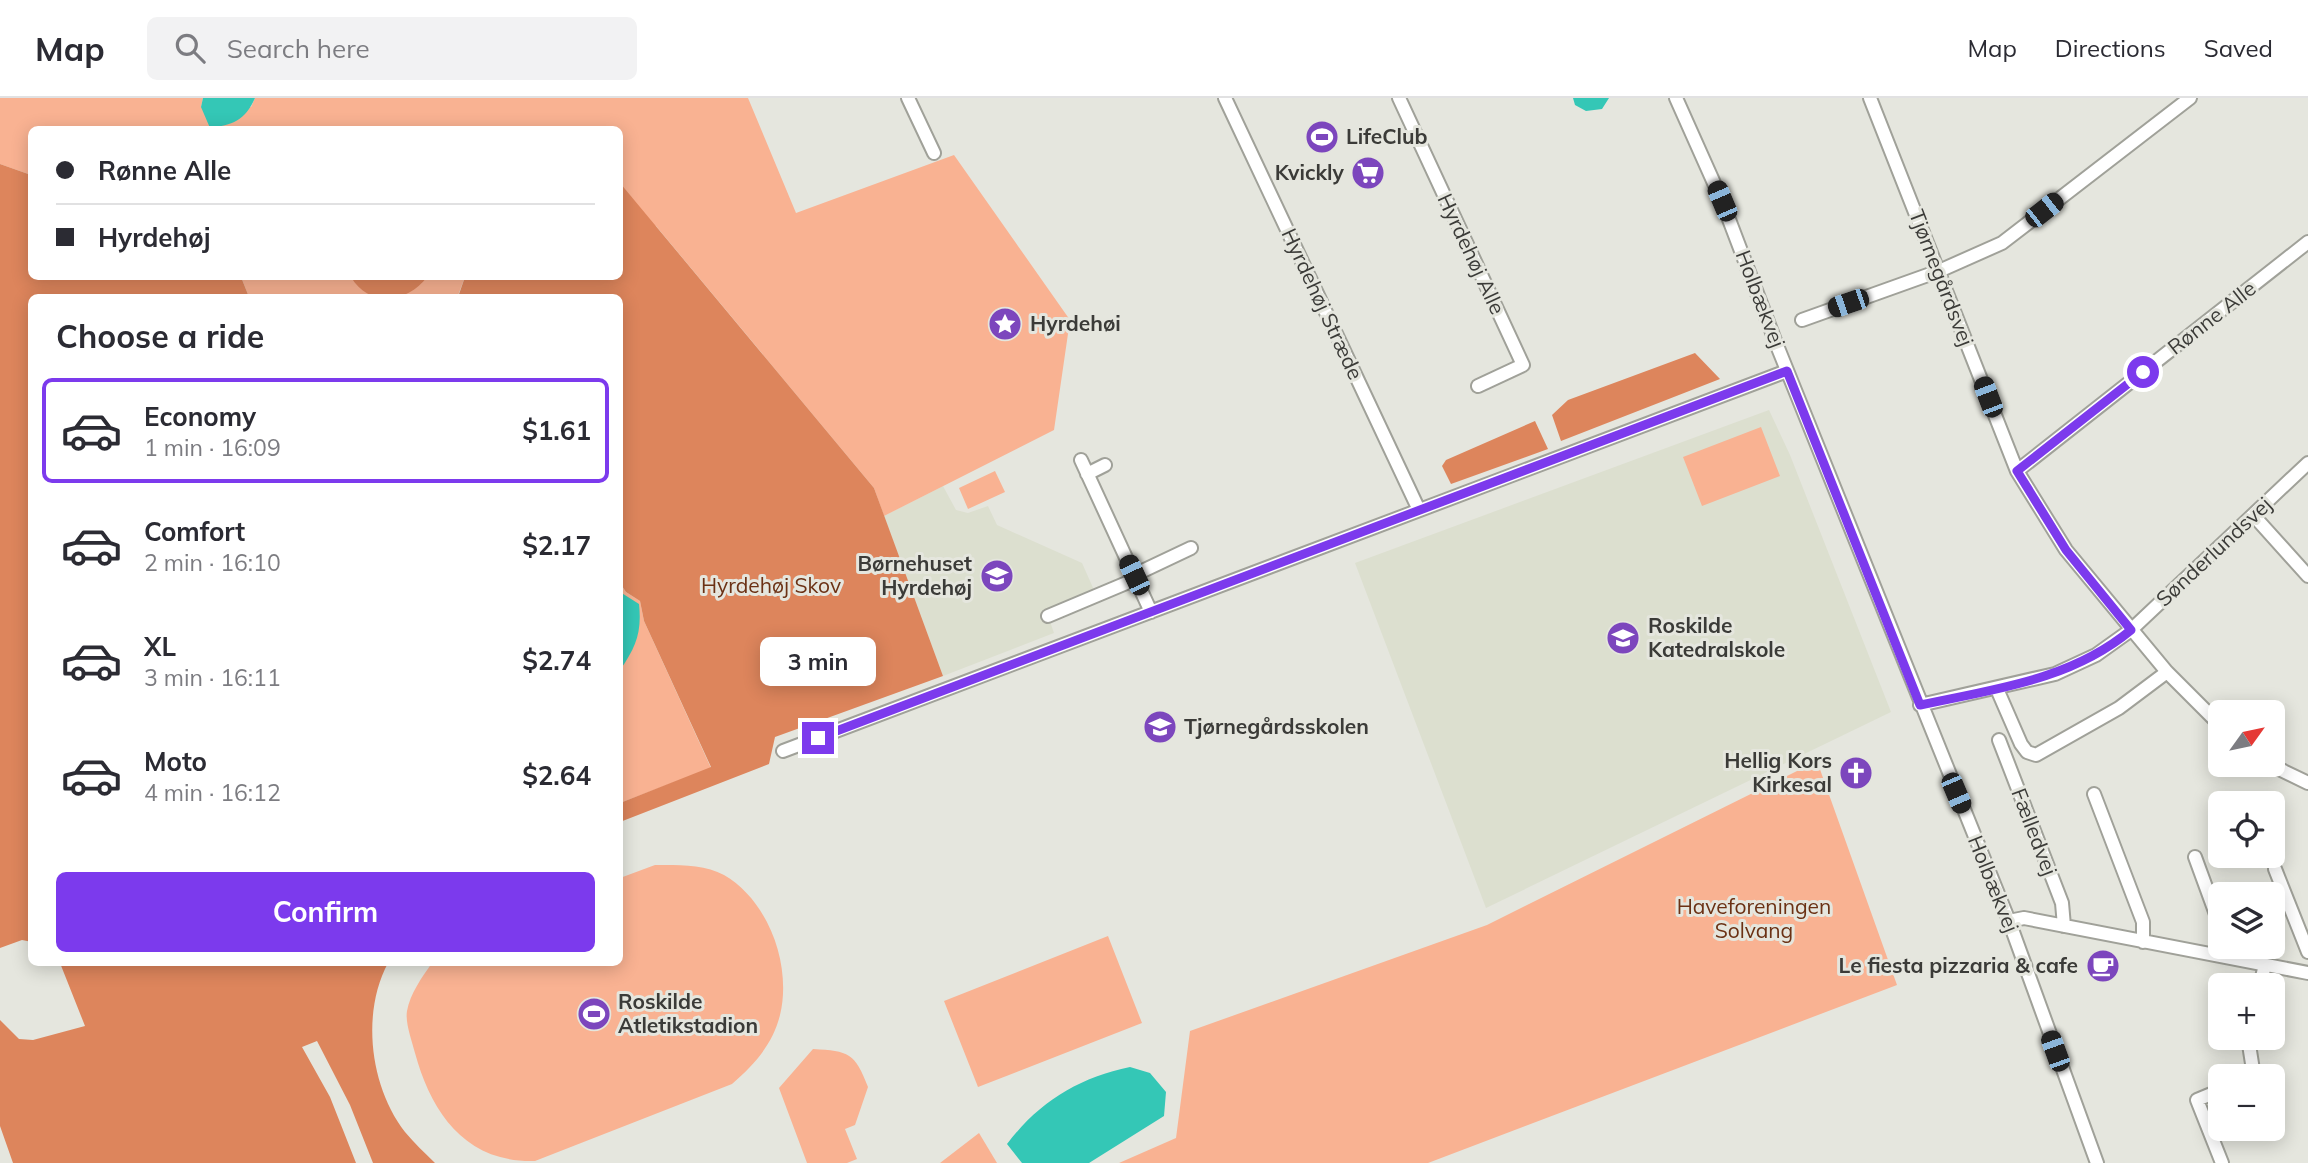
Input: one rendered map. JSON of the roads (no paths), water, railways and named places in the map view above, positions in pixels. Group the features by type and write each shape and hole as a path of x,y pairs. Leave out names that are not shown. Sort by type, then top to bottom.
{"street":[{"path":"908,98 934,153"},
{"name":"Hyrdehøj Stræde","path":"1225,98 1419,510"},
{"name":"Hyrdehøj Alle","path":"1399,98 1522,365 1478,386"},
{"name":"Tjørnegårdsvej","path":"1870,98 2017,471 2066,550 2167,672 2208,713"},
{"path":"1802,320 1939,271 2002,243 2190,98"},
{"name":"Holbækvej","path":"1676,99 1722,201 1920,705 2009,921 2097,1163"},
{"name":"Rønne Alle","path":"2017,471 2308,242"},
{"path":"783,751 1787,371"},
{"path":"1080,460 1151,612"},
{"name":"Sønderlundsvej","path":"1920,705 1997,689 2081,664 2131,630 2308,463"},
{"path":"1087,474 1105,465"},
{"path":"2254,516 2308,576"},
{"path":"1048,616 1135,577 1191,548"},
{"path":"1997,689 2021,744 2027,752 2036,755 2119,708 2167,672"},
{"name":"Fælledvej","path":"1999,740 2062,904 2064,926"},
{"path":"2286,772 2308,783"},
{"path":"2094,794 2143,922 2143,942"},
{"path":"2196,857 2208,891"},
{"path":"2275,869 2308,951"},
{"path":"2009,921 2024,918 2143,942 2208,950"},
{"path":"2247,959 2308,973"},
{"path":"2263,973 2265,965"},
{"path":"2208,1095 2197,1100 2208,1128"},
{"path":"2213,1141 2222,1163"}],"water":[{"path":"203,98 255,98 242,117 220,126 209,126 201,107"},
{"path":"1573,98 1609,98 1602,109 1586,111 1575,105"},
{"path":"623,594 639,604 640,623 630,654 623,665"},
{"path":"1130,1067 1150,1073 1166,1092 1164,1116 1089,1163 1022,1163 1007,1144 1032,1116 1061,1094 1093,1078"}],"place":[{"name":"LifeClub","path":"1322,137"},
{"name":"Kvickly","path":"1368,173"},
{"name":"Hyrdehøi","path":"1005,324"},
{"name":"Børnehuset Hyrdehøj","path":"997,576"},
{"name":"Roskilde Katedralskole","path":"1623,638"},
{"name":"Tjørnegårdsskolen","path":"1160,727"},
{"name":"Hellig Kors Kirkesal","path":"1856,773"},
{"name":"Le fiesta pizzaria & cafe","path":"2103,966"},
{"name":"Roskilde Atletikstadion","path":"594,1014"}],"park label":[{"name":"Hyrdehøj Skov","path":"771,586"},
{"name":"Haveforeningen Solvang","path":"1754,919"}]}
